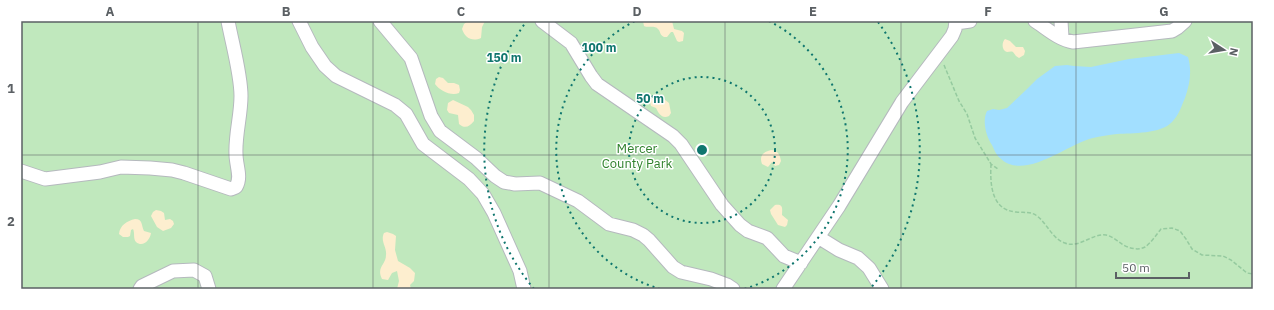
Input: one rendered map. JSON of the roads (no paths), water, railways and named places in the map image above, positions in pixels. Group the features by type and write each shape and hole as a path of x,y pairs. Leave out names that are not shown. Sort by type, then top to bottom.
{"lane":[{"path":"21,171 45,180 100,172 121,167 150,168 172,170 184,173 231,189 236,187 239,180 236,156 236,139 241,96 228,21"},
{"path":"299,21 312,47 325,66 336,76 395,105 406,114 422,144 469,179 483,194 494,213 520,270 524,289"},
{"path":"380,21 411,58 431,116 440,132 476,158 495,176 504,182 515,184 540,183 578,201 609,224 633,230 643,235 650,240 673,267 681,272 711,279 733,289"},
{"path":"542,21 571,43 597,84 673,136 681,144 722,206 740,225 767,238 784,256 800,263"},
{"path":"783,289 839,206 902,102 952,36 956,22 970,21"},
{"path":"1035,21 1062,38 1073,42 1172,31 1186,21"},
{"path":"1060,21 1062,38"},
{"path":"818,237 839,250 858,258 869,268 882,289"},
{"path":"140,289 142,286 174,271 194,270 205,276 209,289"}],"water":[{"path":"1179,53 1188,57 1190,78 1180,111 1167,126 1154,131 1117,134 1093,138 1046,159 1033,164 1021,166 1010,164 996,154 985,128 987,111 1007,108 1037,79 1055,66 1067,65 1091,67 1129,59"}],"park label":[{"name":"Mercer County Park","path":"637,156"}]}
